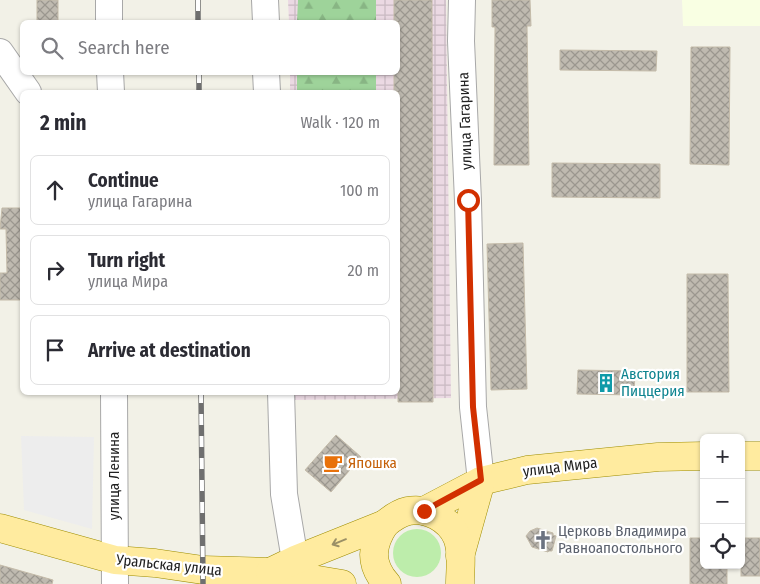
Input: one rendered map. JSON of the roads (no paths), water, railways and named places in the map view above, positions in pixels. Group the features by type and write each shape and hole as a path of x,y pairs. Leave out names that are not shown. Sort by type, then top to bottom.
{"main road":[{"name":"улица Мира","path":"424,511 481,480 527,470 658,457 700,456"},
{"path":"745,456 760,456"},
{"path":"446,584 452,578 458,565 460,551 481,480"},
{"path":"270,572 384,524 396,516 409,511 424,511 437,515 449,524 457,537 460,551 460,584"},
{"path":"384,524 377,536 374,564 380,577 387,584"},
{"name":"Уральская улица","path":"0,528 115,572 154,563 203,570 270,572 342,584"}],"street":[{"path":"109,0 109,20"},
{"path":"265,0 266,20"},
{"name":"улица Гагарина","path":"462,0 461,41 468,200 473,407 481,480"},
{"path":"0,52 27,90"},
{"path":"110,75 111,90"},
{"path":"266,75 267,90"},
{"name":"улица Ленина","path":"114,395 115,572"},
{"path":"281,395 284,494 295,560"}],"railway":[{"path":"198,0 198,20"},
{"path":"199,75 199,90"},
{"path":"201,395 203,584"}],"place":[{"name":"Австория Пиццерия","path":"606,383"},
{"name":"Япошка","path":"333,463"},
{"name":"Церковь Владимира Равноапостольного","path":"543,540"}]}
